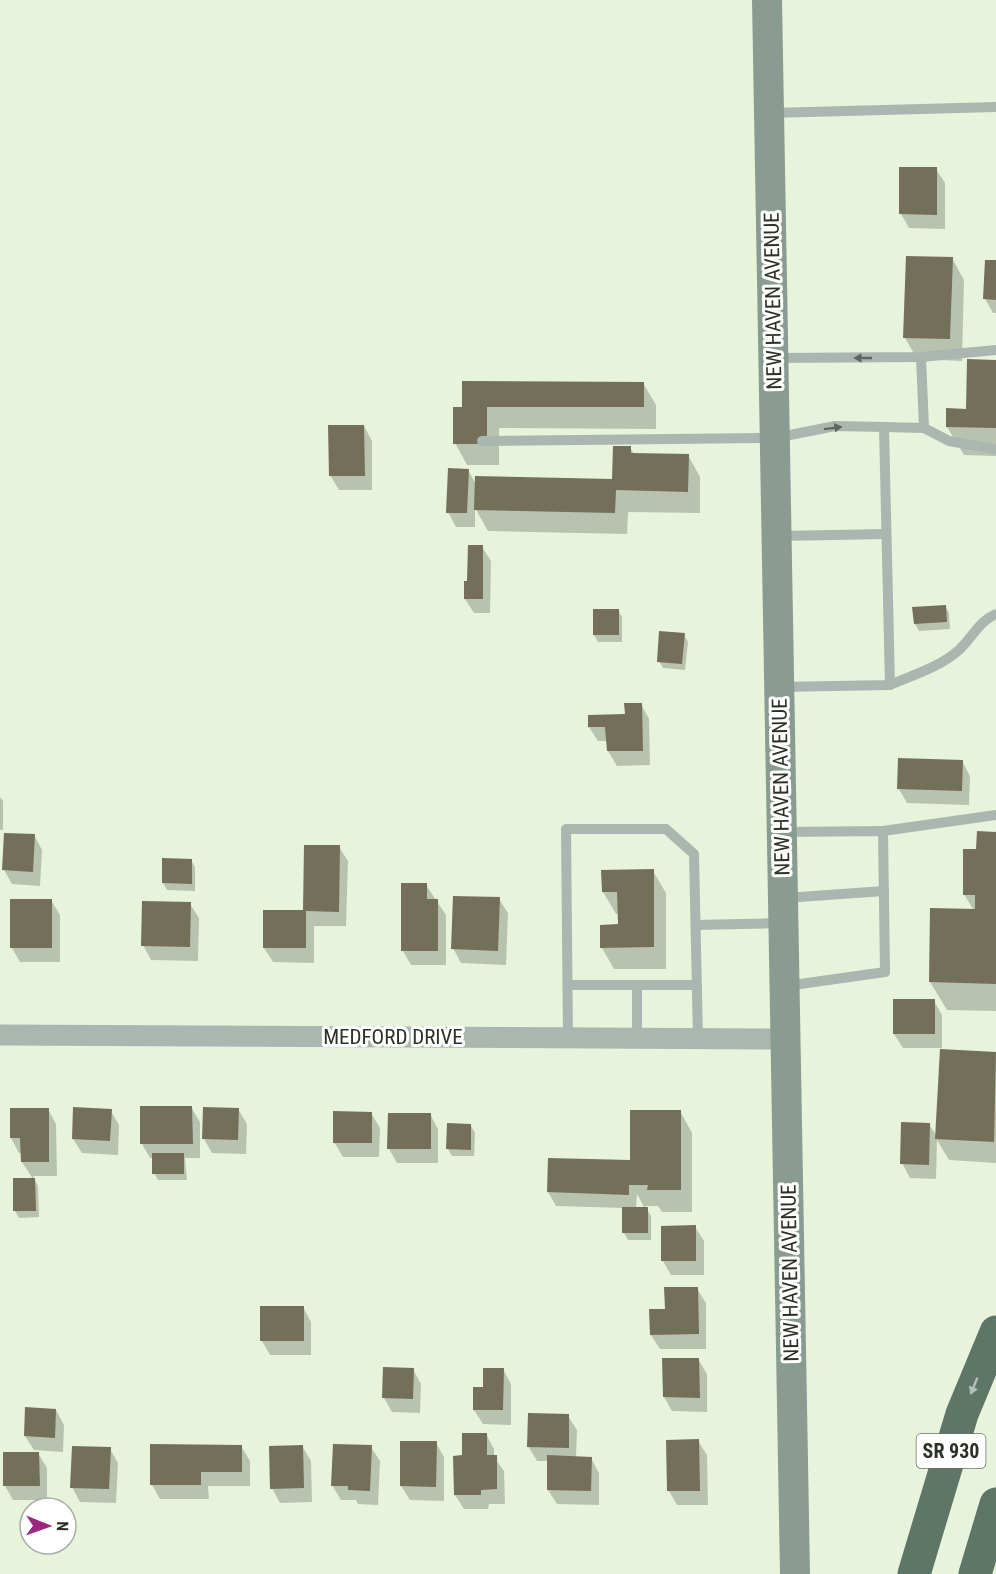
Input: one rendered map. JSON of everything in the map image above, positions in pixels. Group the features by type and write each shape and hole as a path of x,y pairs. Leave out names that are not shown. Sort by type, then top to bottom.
{"highway":[{"name":"SR 930","path":"914,1574 962,1414 996,1332"},
{"path":"975,1574 996,1504"}],"street":[{"name":"NEW HAVEN AVENUE","path":"767,0 795,1574"},
{"name":"MEDFORD DRIVE","path":"0,1035 786,1039"}],"lane":[{"path":"770,113 996,107"},
{"path":"774,358 921,357 996,350"},
{"path":"921,357 924,428"},
{"path":"482,441 775,438 835,426 924,428 949,441 996,449"},
{"path":"884,427 890,684"},
{"path":"777,536 886,534"},
{"path":"780,687 890,684 935,666 951,656 986,618 996,614"},
{"path":"782,832 883,831 996,816"},
{"path":"568,1038 566,829 666,829 694,854 698,1038"},
{"path":"785,986 885,972 883,831"},
{"path":"696,925 884,891"},
{"path":"568,985 697,985"},
{"path":"637,985 637,1038"}],"building":[{"path":"899,167 937,167 937,215 899,214"},
{"path":"906,256 953,257 950,339 903,338"},
{"path":"985,260 996,260 996,300 983,299"},
{"path":"967,359 996,360 996,428 946,427 946,408 966,409"},
{"path":"462,381 644,382 644,407 487,407 487,444 453,444 453,407 462,407"},
{"path":"328,425 364,425 365,476 329,476"},
{"path":"613,446 631,446 631,453 689,454 688,492 616,490 615,513 474,510 475,476 612,479"},
{"path":"448,468 469,469 467,513 446,513"},
{"path":"468,545 483,545 483,599 464,599"},
{"path":"946,605 947,622 914,624 912,607"},
{"path":"593,609 619,609 619,635 593,635"},
{"path":"659,631 685,633 682,664 657,662"},
{"path":"624,703 642,703 643,751 607,751 605,727 588,727 588,715 625,714"},
{"path":"898,758 963,760 962,791 897,789"},
{"path":"977,831 996,832 996,984 929,982 930,908 975,909 975,895 963,895 963,849 976,849"},
{"path":"4,833 35,834 33,872 2,870"},
{"path":"304,845 340,845 339,912 306,911 306,948 263,948 263,910 303,910"},
{"path":"162,858 192,859 192,884 162,883"},
{"path":"654,869 654,947 600,948 600,925 618,924 617,892 602,892 601,870"},
{"path":"401,883 427,883 427,899 438,899 438,951 401,951"},
{"path":"453,896 500,897 498,951 451,949"},
{"path":"10,899 52,899 52,948 10,948"},
{"path":"142,901 191,902 190,947 141,946"},
{"path":"893,999 935,999 935,1034 893,1034"},
{"path":"940,1049 996,1052 994,1142 935,1139"},
{"path":"140,1106 192,1106 193,1144 140,1144"},
{"path":"73,1107 112,1109 110,1141 72,1139"},
{"path":"203,1107 239,1108 238,1140 202,1139"},
{"path":"10,1108 49,1108 49,1162 21,1162 20,1138 10,1138"},
{"path":"630,1110 681,1110 681,1190 647,1190 648,1185 629,1185 629,1195 547,1192 548,1158 630,1160"},
{"path":"333,1111 372,1112 372,1143 333,1143"},
{"path":"388,1113 431,1113 431,1149 387,1149"},
{"path":"901,1122 930,1123 929,1165 900,1164"},
{"path":"447,1123 471,1124 471,1150 446,1149"},
{"path":"152,1153 184,1153 184,1174 152,1174"},
{"path":"13,1178 35,1178 36,1211 13,1211"},
{"path":"622,1207 648,1207 648,1233 622,1233"},
{"path":"696,1225 696,1261 661,1261 661,1226"},
{"path":"664,1287 698,1287 699,1334 650,1335 649,1309 665,1309"},
{"path":"260,1306 304,1306 304,1341 260,1341"},
{"path":"662,1358 699,1358 700,1398 663,1397"},
{"path":"383,1367 414,1368 413,1399 382,1398"},
{"path":"483,1368 504,1368 503,1410 473,1410 473,1387 483,1387"},
{"path":"25,1407 56,1409 55,1438 24,1436"},
{"path":"528,1413 569,1414 569,1448 527,1447"},
{"path":"462,1433 487,1433 487,1455 497,1455 497,1489 481,1490 481,1495 454,1495 453,1456 462,1455"},
{"path":"699,1439 700,1491 667,1491 666,1440"},
{"path":"400,1441 437,1441 436,1487 400,1486"},
{"path":"150,1444 242,1445 242,1472 201,1472 201,1485 150,1485"},
{"path":"333,1444 372,1445 370,1491 348,1490 348,1486 331,1486"},
{"path":"303,1445 304,1488 270,1489 269,1446"},
{"path":"72,1446 111,1447 109,1489 70,1488"},
{"path":"3,1452 39,1452 40,1486 3,1486"},
{"path":"547,1455 592,1457 591,1491 547,1490"}]}
